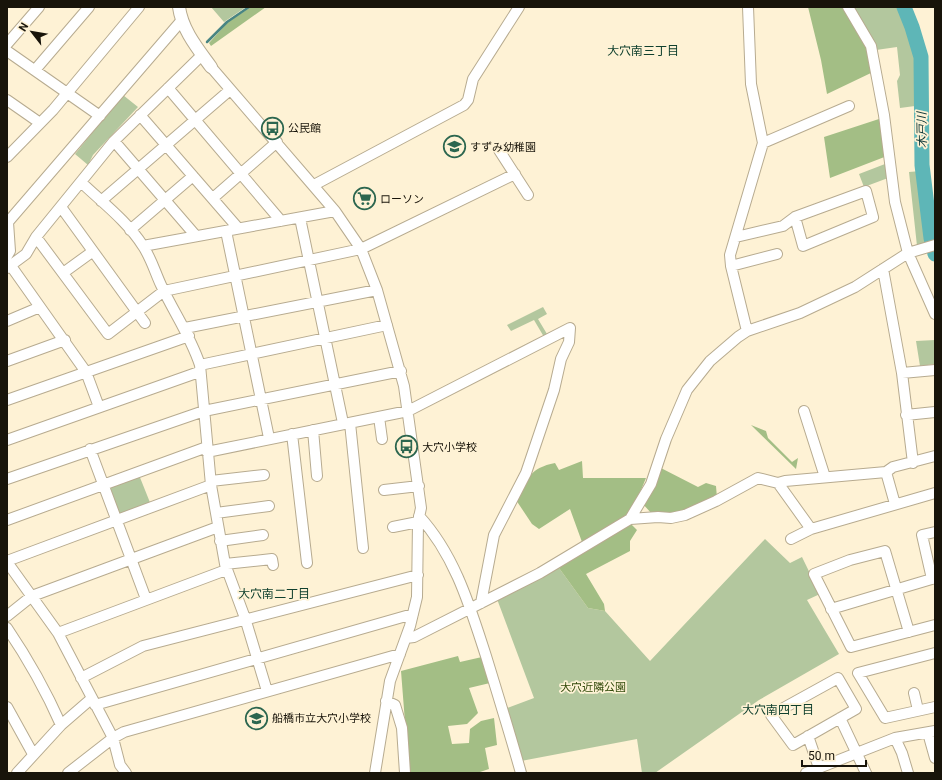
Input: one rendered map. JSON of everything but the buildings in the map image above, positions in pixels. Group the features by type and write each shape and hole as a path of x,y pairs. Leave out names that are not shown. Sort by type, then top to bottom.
{"street":[{"path":"7,44 39,7"},
{"path":"35,70 90,7"},
{"path":"7,157 53,110 140,7"},
{"path":"179,7 182,20 189,35 211,67 314,185 335,211 361,249 377,290 400,371 408,411 421,508 419,519 417,597 406,638 390,681 375,773"},
{"path":"314,185 464,104 468,100 474,80 519,7"},
{"path":"747,331 731,266 730,256 763,143 751,84 748,7"},
{"path":"848,7 871,46 884,115 895,202 908,253 935,314"},
{"path":"7,256 10,251 7,222 182,20"},
{"path":"7,51 100,116"},
{"path":"99,407 86,372 65,340 9,267 26,254 36,237 82,183 114,141 202,55"},
{"path":"168,88 281,221"},
{"path":"101,201 230,90"},
{"path":"7,100 40,123"},
{"path":"763,143 849,106"},
{"path":"140,115 238,228"},
{"path":"114,141 196,236"},
{"path":"213,198 277,142"},
{"path":"499,150 528,194"},
{"path":"36,237 108,334 164,291 361,249 515,174"},
{"path":"130,230 193,176"},
{"path":"82,183 130,230 143,246 164,291 187,332 200,368 211,483 225,567 245,618 267,691"},
{"path":"736,237 783,226 795,217 866,191 873,217 803,246 795,217"},
{"path":"61,207 92,252 145,323"},
{"path":"143,246 335,211"},
{"path":"300,218 335,385 346,423 363,548"},
{"path":"226,231 234,276 244,316 269,438"},
{"path":"630,520 651,484 666,439 687,390 697,375 720,350 747,331 800,313 855,287 908,253 932,246"},
{"path":"63,273 92,252"},
{"path":"731,266 777,254"},
{"path":"883,269 902,374 913,463"},
{"path":"7,400 86,372 187,332 244,316 377,290"},
{"path":"7,321 40,307"},
{"path":"7,440 99,407 200,368 251,354 387,325"},
{"path":"7,520 103,484 207,449 408,411 570,328 569,342 561,359 554,390 531,460 521,484 494,535 481,603"},
{"path":"7,360 65,340"},
{"path":"902,374 935,370"},
{"path":"7,479 204,410 400,371"},
{"path":"804,411 825,477"},
{"path":"906,415 935,412"},
{"path":"379,417 382,439"},
{"path":"313,430 317,476"},
{"path":"292,434 307,563"},
{"path":"90,449 146,599"},
{"path":"406,638 414,637 540,573 630,520 670,518 686,515 716,501 758,478 778,483 825,477 886,472 893,467 935,456"},
{"path":"886,472 895,504"},
{"path":"126,773 120,765 113,738 58,633 7,562 211,483 264,475"},
{"path":"778,483 811,529"},
{"path":"384,490 419,486"},
{"path":"790,539 811,529 935,493"},
{"path":"216,513 268,506"},
{"path":"393,527 419,519"},
{"path":"419,519 430,528 457,574 471,609 506,717 520,773"},
{"path":"7,616 32,596 218,527"},
{"path":"831,609 933,579 922,536 935,532"},
{"path":"220,541 263,535"},
{"path":"909,632 885,551 850,560 814,574 851,647 909,632 935,625"},
{"path":"58,633 225,567 272,559 273,566"},
{"path":"81,678 143,646 245,618 418,575"},
{"path":"17,773 32,754 60,726 93,702 413,614"},
{"path":"7,628 25,654 47,693 60,726"},
{"path":"935,653 858,673 885,718 935,707"},
{"path":"68,773 113,738 142,726 400,654"},
{"path":"838,678 856,709 808,736 793,745 771,715 838,678"},
{"path":"914,693 918,710"},
{"path":"386,701 395,705 402,728 405,773"},
{"path":"7,707 32,754"},
{"path":"840,718 866,773"},
{"path":"806,773 895,738 931,732 935,758"},
{"path":"808,736 819,768"},
{"path":"895,738 902,753 908,773"}],"green space":[{"path":"211,7 246,7 224,22"},
{"path":"251,7 266,7 211,46 209,43 228,22"},
{"path":"808,7 845,7 866,46 873,72 827,94 821,60"},
{"path":"851,7 899,7 916,59 915,106 900,108 897,81 900,75 897,47 876,50"},
{"path":"123,95 138,107 93,155 88,165 75,154"},
{"path":"882,118 887,156 830,178 824,137"},
{"path":"885,164 888,178 864,187 859,174"},
{"path":"921,171 928,242 917,246 909,172"},
{"path":"543,307 547,314 538,319 547,334 544,337 534,320 511,331 507,325"},
{"path":"935,340 935,364 920,366 916,341"},
{"path":"751,425 766,431 768,438 792,462 798,458 796,469"},
{"path":"582,461 583,478 646,478 632,512 582,542 570,509 539,529 532,524 516,500 527,480 540,468 555,463 559,470"},
{"path":"657,466 698,487 706,483 716,486 717,498 685,513 652,514 642,503"},
{"path":"139,475 151,505 120,516 109,486"},
{"path":"628,521 637,530 630,541 630,551 586,574 604,604 605,611 588,608 559,568"},
{"name":"大穴近隣公園","path":"765,539 790,563 802,557 820,594 807,600 839,654 759,700 655,773 642,773 637,739 521,761 507,708 534,698 497,599 559,568 588,608 605,611 650,661"},
{"path":"458,656 460,662 482,657 490,683 469,688 478,713 467,724 448,726 452,744 469,743 470,729 481,721 494,718 497,745 485,748 489,769 477,773 409,773 401,671"}],"waterway":[{"path":"207,42 227,22 249,7"},
{"name":"木戸川","path":"904,7 921,57 922,165 931,238 935,254"}],"place":[{"name":"公民館","path":"272,128"},
{"name":"すずみ幼稚園","path":"454,147"},
{"name":"ローソン","path":"365,199"},
{"name":"大穴小学校","path":"406,447"},
{"name":"船橋市立大穴小学校","path":"257,718"}],"district":[{"name":"大穴南三丁目","path":"643,51"},
{"name":"大穴南二丁目","path":"274,594"},
{"name":"大穴南四丁目","path":"778,710"}]}
